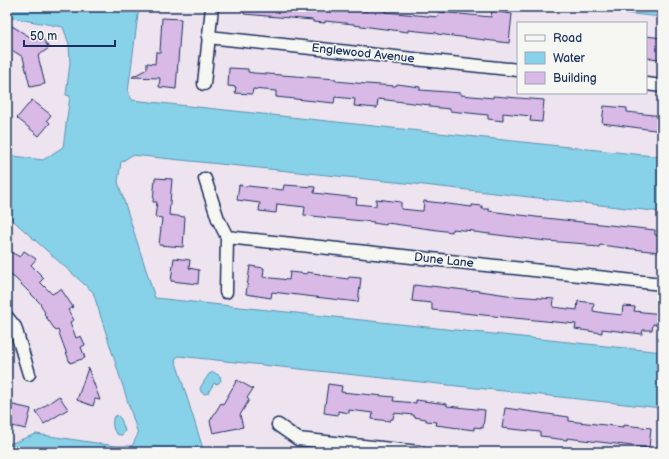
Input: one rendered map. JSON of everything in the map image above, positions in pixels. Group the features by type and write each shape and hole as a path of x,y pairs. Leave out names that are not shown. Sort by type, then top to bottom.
{"street":[{"path":"204,84 212,7"},
{"name":"Englewood Avenue","path":"208,37 517,70"},
{"path":"647,84 662,86"},
{"path":"205,179 218,219 227,237 226,292"},
{"name":"Dune Lane","path":"227,237 662,284"},
{"path":"7,317 15,327 29,374"},
{"path":"278,425 298,439 418,452"}],"water":[{"path":"7,7 139,7 128,92 132,100 662,157 662,212 415,184 132,155 121,162 118,182 155,298 662,352 662,408 179,356 175,359 204,452 7,452 7,445 36,434 116,446 132,446 138,434 93,292 7,215 7,155 43,160 63,147 70,96 66,95 70,63 69,44 63,27 7,17"},
{"path":"564,7 662,7 662,17"},
{"path":"213,372 220,376 221,380 219,383 214,383 208,393 205,394 201,392 200,388 209,374"},
{"path":"117,415 121,419 125,431 122,435 117,434 113,427 113,418"}],"building":[{"path":"244,7 345,7 345,9 367,11 367,7 385,7 385,12 438,17 439,12 491,17 492,11 512,14 509,43 437,33 408,30 408,32 354,24 325,21 325,23 313,22 313,20 244,14"},
{"path":"162,18 181,19 176,89 159,87 160,78 132,77 147,69 147,63 155,64 156,52 160,52"},
{"path":"12,26 35,40 41,36 49,48 38,56 45,84 30,87 23,57 7,47 7,35"},
{"path":"647,36 662,38 662,59 647,58"},
{"path":"229,68 248,69 248,72 254,73 336,79 336,81 366,84 396,86 397,84 420,87 420,90 461,93 461,95 544,100 542,122 530,121 531,116 503,113 503,121 488,119 488,115 450,111 450,109 430,107 430,105 378,99 377,108 354,106 355,99 335,97 334,103 276,97 276,91 253,89 252,94 235,93 236,87 228,86"},
{"path":"32,100 51,115 47,120 50,123 39,136 17,118"},
{"path":"604,106 627,108 627,112 662,116 662,131 602,123"},
{"path":"155,178 172,179 169,215 185,217 183,247 159,245 162,218 155,217 157,202 153,202"},
{"path":"239,185 283,190 284,185 315,187 314,193 357,198 356,204 376,206 376,199 401,202 401,209 423,211 424,201 472,207 472,205 482,206 482,209 489,209 489,211 655,230 655,235 660,236 658,252 600,245 599,247 587,246 587,244 546,241 474,231 452,229 452,232 387,223 386,225 373,223 374,222 304,215 305,207 277,204 276,213 259,211 260,203 237,200"},
{"path":"7,250 20,257 24,251 36,259 31,265 44,278 40,282 52,294 61,289 73,307 68,310 74,320 70,322 76,338 81,336 85,345 81,347 85,358 70,363 58,330 56,331 44,314 45,313 40,303 15,278 7,273"},
{"path":"174,258 190,260 189,268 199,270 198,284 171,281"},
{"path":"250,266 264,268 263,277 289,280 290,272 307,274 307,272 348,279 349,277 361,278 358,302 272,292 271,298 246,294"},
{"path":"414,285 554,299 553,307 577,310 578,301 594,303 593,311 622,315 623,306 635,307 634,311 662,314 662,325 653,324 652,330 643,330 642,334 602,329 602,333 575,329 576,324 432,310 432,303 412,301"},
{"path":"88,368 100,400 95,399 93,406 77,400"},
{"path":"237,380 253,389 247,398 249,400 240,415 243,427 213,433 210,421 221,403 223,404"},
{"path":"328,384 342,386 341,392 394,397 393,401 416,403 416,400 447,404 447,406 485,410 483,428 474,427 474,430 436,425 437,422 426,421 426,419 414,417 414,415 394,413 393,419 390,421 372,419 373,413 349,410 349,413 338,411 338,415 324,413"},
{"path":"59,396 68,409 44,424 36,412"},
{"path":"9,404 31,409 26,429 7,425"},
{"path":"505,408 569,417 569,421 623,427 623,425 651,428 649,448 567,438 567,440 550,438 540,436 540,432 502,428"}]}
